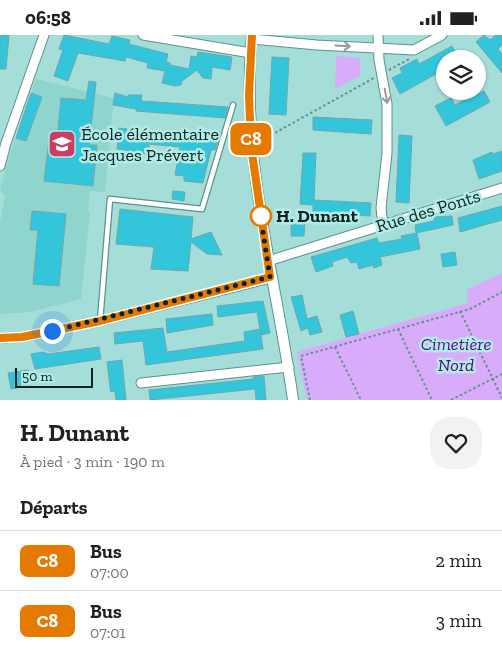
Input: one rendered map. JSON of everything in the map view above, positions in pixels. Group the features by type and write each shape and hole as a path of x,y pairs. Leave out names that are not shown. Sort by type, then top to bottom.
{"street":[{"path":"0,166 44,35"},
{"path":"143,35 251,53"},
{"path":"378,35 378,48 387,104 388,128 382,208 383,225"},
{"path":"293,400 289,367 270,277 251,146 249,95 252,37 307,44 414,50 442,35"},
{"name":"Rue des Ponts","path":"268,261 502,188"},
{"path":"0,338 22,337 100,321 270,277"},
{"path":"141,383 289,367"}],"lane":[{"path":"100,321 110,199 202,209 233,105"}],"path":[{"path":"251,146 414,57"},
{"path":"310,400 301,356 460,311 502,292"},
{"path":"460,311 502,398"},
{"path":"398,329 432,400"},
{"path":"335,347 361,400"},
{"path":"451,400 502,374"}],"shaded area":[{"path":"36,79 114,98 105,192 90,191 88,211 90,212 81,299 31,312 0,314 0,222 5,196 0,190 11,151"}],"green space":[{"path":"336,56 360,58 360,76 335,89"},
{"name":"Cimetière Nord","path":"502,273 502,400 307,400 297,352 468,303 466,290"}],"building":[{"path":"0,35 9,35 6,69 0,69"},
{"path":"64,35 109,44 112,36 130,40 129,44 168,54 166,62 170,63 170,65 189,69 191,56 197,57 198,52 232,57 230,70 212,67 211,79 203,78 197,70 182,81 181,85 175,86 162,83 165,71 147,68 148,63 126,57 125,61 78,53 68,81 54,76 63,50 59,49"},
{"path":"484,35 490,40 496,35 502,35 502,45 498,49 502,54 502,73 486,54 486,50 483,50 476,42"},
{"path":"452,46 454,50 445,50"},
{"path":"436,55 436,74 400,94 392,78 402,73 400,68 417,59 419,64"},
{"path":"272,57 289,58 286,115 269,114"},
{"path":"89,81 96,82 89,145 97,145 93,186 44,181 49,140 57,141 61,98 86,100"},
{"path":"31,93 42,97 26,141 16,138"},
{"path":"115,93 128,97 128,95 142,95 141,101 228,107 225,118 136,111 136,109 113,105"},
{"path":"486,95 490,102 446,126 435,106 447,100 452,100 455,105 465,100 486,100"},
{"path":"313,117 372,120 371,134 313,130"},
{"path":"119,128 127,129 126,134 141,137 201,139 202,132 212,132 212,140 218,140 215,150 211,150 203,183 184,181 184,176 175,175 180,147 149,144 149,154 117,149"},
{"path":"399,135 412,136 409,203 396,202"},
{"path":"502,151 502,171 479,179 473,160 492,152 493,154"},
{"path":"303,153 316,153 314,200 371,203 370,216 313,213 313,205 300,204"},
{"path":"173,191 185,192 184,201 172,199"},
{"path":"502,206 502,220 460,232 458,218"},
{"path":"120,209 193,217 191,239 211,232 222,255 207,254 191,242 188,271 151,269 154,247 116,244"},
{"path":"32,211 66,214 59,286 33,284 38,230 30,230"},
{"path":"452,216 453,225 416,233 415,225 434,221 434,217"},
{"path":"291,224 305,224 304,236 291,236"},
{"path":"417,233 420,249 380,257 382,265 374,268 373,265 359,269 357,262 351,263 347,257 332,262 333,266 316,272 311,257 377,238 379,243 402,239 401,236"},
{"path":"455,252 457,265 443,267 441,254"},
{"path":"302,295 307,319 317,316 322,332 310,335 308,328 301,331 291,297"},
{"path":"263,301 270,333 261,335 257,312 218,317 217,306"},
{"path":"353,311 359,334 346,337 340,315"},
{"path":"212,314 213,325 167,333 166,319"},
{"path":"163,328 167,352 245,341 244,332 260,329 263,349 146,365 143,341 115,344 114,333"},
{"path":"99,347 101,359 35,369 31,354 43,352 48,354"},
{"path":"122,360 126,400 116,400 115,391 111,392 107,362"},
{"path":"28,370 30,381 20,383 21,387 11,389 8,373"},
{"path":"264,376 266,400 256,400 255,389 150,400 149,390 254,379 253,377"}],"bus line":[{"name":"C8","path":"0,338 22,337 100,321 270,277 251,146 249,95 252,35"}],"place":[{"name":"École élémentaire Jacques Prévert","path":"62,144"},
{"name":"H. Dunant","path":"261,216"}],"route":[{"path":"52,331 100,321 270,277 260,213 261,216"}]}
